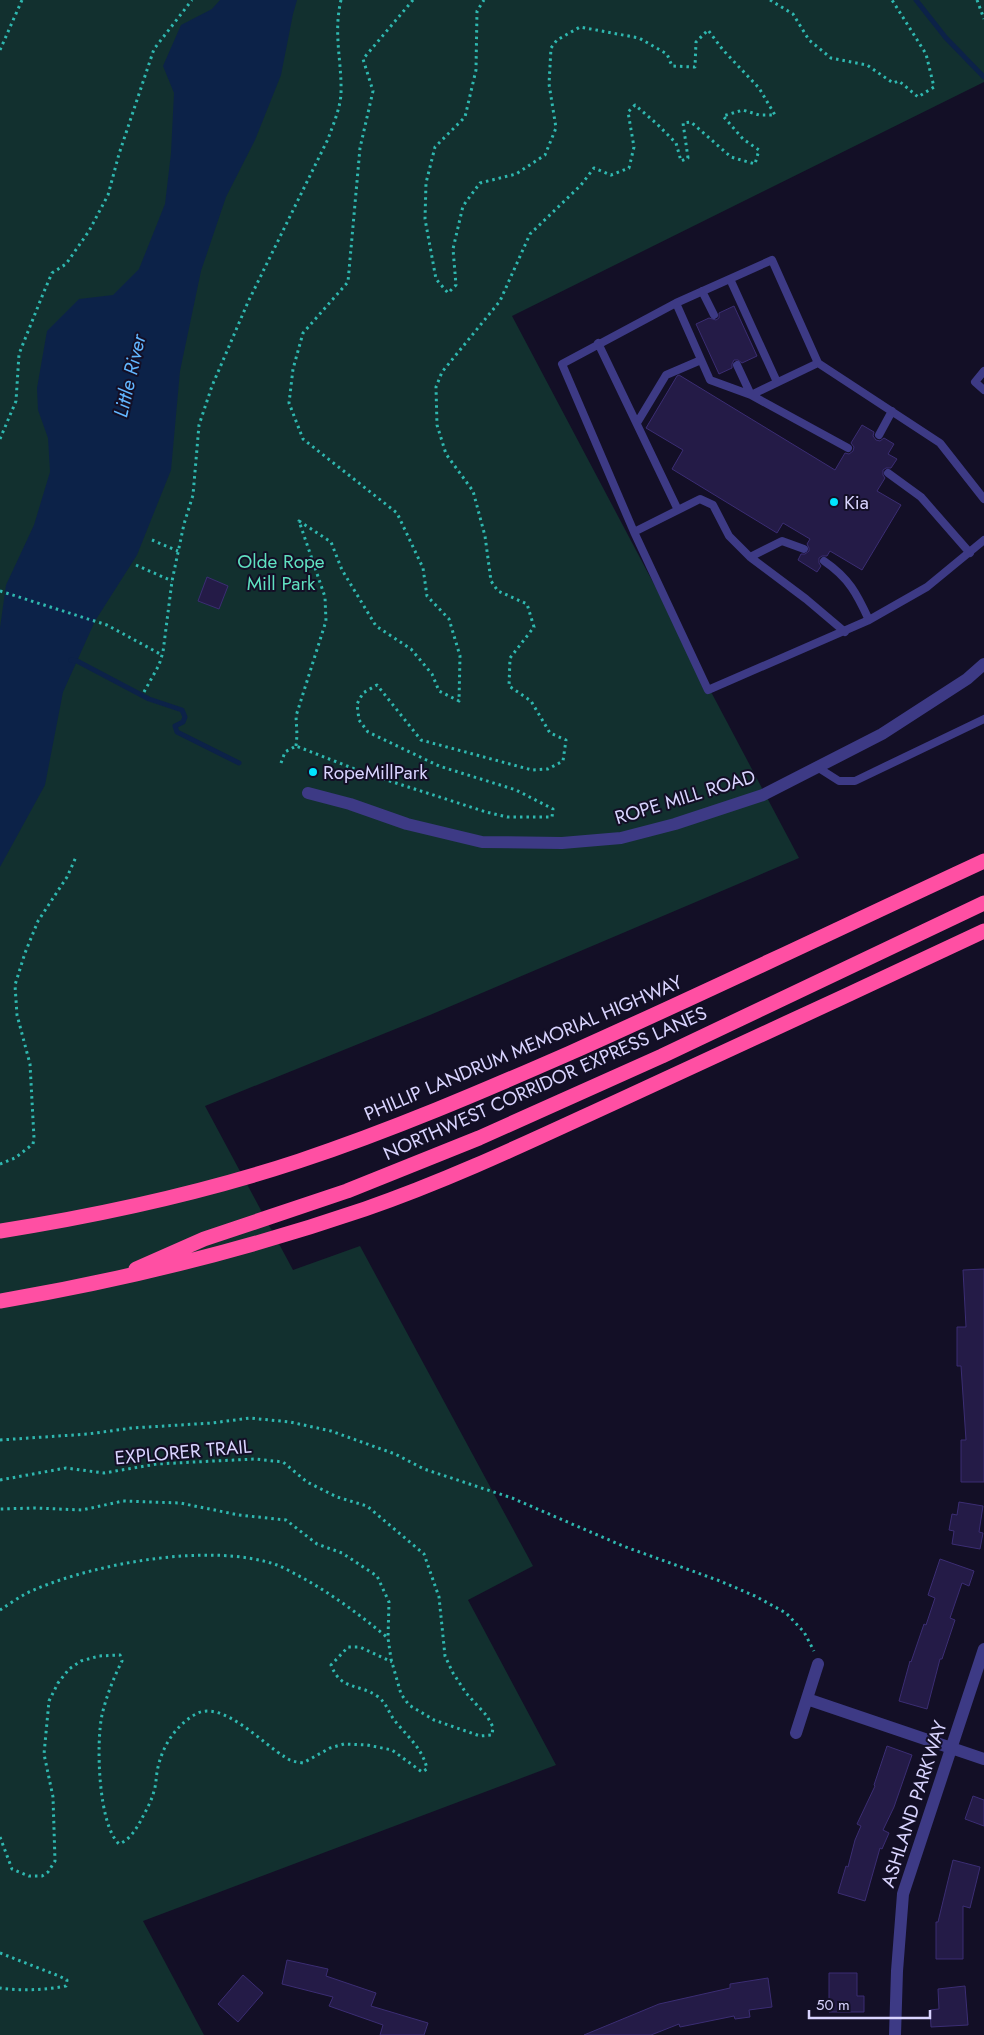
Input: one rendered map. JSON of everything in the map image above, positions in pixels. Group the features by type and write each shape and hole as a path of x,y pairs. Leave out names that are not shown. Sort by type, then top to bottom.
{"highway":[{"name":"PHILLIP LANDRUM MEMORIAL HIGHWAY","path":"0,1232 123,1208 216,1186 383,1132 468,1098 623,1029 984,861"},
{"name":"NORTHWEST CORRIDOR EXPRESS LANES","path":"114,1280 156,1258 204,1239 347,1191 479,1138 671,1052 984,903"},
{"path":"0,1301 114,1280 209,1257 367,1208 492,1159 984,931"}],"street":[{"name":"ROPE MILL ROAD","path":"308,793 350,804 407,824 482,842 562,843 621,838 675,824 763,795 882,734 967,679 984,664"},
{"name":"ASHLAND PARKWAY","path":"895,2035 897,1972 903,1894 984,1649"},
{"path":"796,1733 818,1664"},
{"path":"807,1699 984,1759"}],"lane":[{"path":"984,499 940,443 818,363 772,260 676,303 598,343 562,364 634,532 708,690 869,620 926,587 984,540"},
{"path":"730,279 777,382"},
{"path":"702,291 714,315"},
{"path":"676,303 710,380 751,395 848,448"},
{"path":"598,343 678,510"},
{"path":"637,423 666,375 701,360"},
{"path":"751,395 818,363"},
{"path":"737,365 751,395"},
{"path":"984,371 975,382 984,390"},
{"path":"879,435 892,411"},
{"path":"888,473 921,497 970,553"},
{"path":"634,532 700,499 713,505 729,536 750,557 806,599 845,632"},
{"path":"750,557 782,541 804,549"},
{"path":"824,561 835,568 854,588 869,620"},
{"path":"817,767 839,781 855,781 984,719"}],"path":[{"path":"0,50 22,0"},
{"path":"0,439 16,401 19,354 52,273 66,264 88,231 108,195 119,154 154,49 192,0"},
{"path":"144,692 159,665 162,655 172,581 192,494 200,425 212,386 248,302 328,139 336,117 341,95 336,38 341,0"},
{"path":"296,746 296,716 326,621 325,597 299,521 331,542 342,570 376,626 411,649 432,674 439,691 459,701 460,656 449,619 428,596 423,568 397,513 303,439 289,403 293,369 303,333 348,282 360,148 373,90 364,59 413,0"},
{"path":"296,746 364,773 507,818 552,817 553,809 516,790 439,766 368,732 359,720 357,704 363,692 377,685 421,740 532,770 548,769 563,761 566,740 550,733 531,701 509,686 510,658 534,627 527,604 498,591 491,581 485,536 473,491 446,454 437,425 436,387 442,372 500,301 530,234 581,185 594,168 611,175 629,168 634,147 628,112 635,106 676,143 681,161 688,158 683,123 691,122 731,158 755,164 759,150 743,139 723,116 743,110 758,115 775,115 759,88 723,50 708,30 696,42 695,67 672,66 667,54 639,38 580,26 557,40 551,48 549,84 556,128 545,155 516,174 480,183 463,206 453,249 456,285 448,293 436,280 425,219 426,183 435,147 465,117 476,70 477,11 484,0"},
{"path":"770,0 793,14 809,40 831,58 867,65 893,83 899,81 918,97 934,86 926,54 892,0"},
{"path":"977,0 984,19"},
{"path":"152,540 178,551"},
{"path":"136,565 172,581"},
{"path":"0,591 107,625 162,655"},
{"path":"281,763 285,752 296,746"},
{"path":"0,1164 15,1158 33,1144 34,1138 30,1064 17,1015 15,985 24,953 38,921 67,877 76,858"},
{"path":"0,1440 88,1434 132,1428 212,1423 250,1418 290,1422 331,1431 395,1454 424,1469 512,1498 623,1546 720,1581 755,1596 786,1613 804,1632 816,1655 818,1664"},
{"name":"EXPLORER TRAIL","path":"0,1480 66,1468 104,1473 157,1464 255,1459 283,1462 307,1482 337,1497 367,1506 424,1554 439,1597 445,1656 466,1693 487,1716 493,1727 492,1735 472,1734 434,1720 409,1706 400,1694 392,1662 388,1637 389,1602 377,1576 342,1553 317,1544 286,1520 239,1515 180,1504 152,1502 123,1501 82,1510 0,1509"},
{"path":"0,1610 34,1589 67,1578 129,1563 212,1555 239,1556 278,1565 325,1590 388,1637"},
{"path":"0,1837 12,1869 29,1876 42,1876 48,1872 55,1861 53,1797 44,1754 49,1701 58,1683 69,1669 81,1661 111,1655 120,1655 122,1661 103,1713 100,1747 101,1779 107,1824 111,1833 120,1844 126,1842 136,1830 151,1803 162,1755 171,1737 178,1727 198,1712 211,1711 224,1715 284,1757 303,1763 330,1748 344,1744 367,1745 392,1750 422,1772 427,1769 421,1751 393,1719 385,1702 375,1695 344,1684 335,1675 331,1665 348,1647 360,1646 392,1662"},
{"path":"0,1953 67,1980 66,1986 56,1988 14,1990 0,1988"}],"green space":[{"name":"Olde Rope Mill Park","path":"0,0 984,0 984,82 512,316 799,858 430,1015 205,1106 293,1270 360,1246 533,1566 468,1600 556,1765 143,1921 204,2035 0,2035"}],"water":[{"name":"Little River","path":"220,0 297,0 281,75 255,140 226,197 201,271 180,371 171,470 137,555 95,621 63,692 45,785 0,867 0,628 6,585 34,525 50,472 48,438 38,410 37,388 47,331 79,299 113,295 139,269 165,204 171,153 174,93 163,66 181,25 212,9"}],"building":[{"path":"734,306 757,356 742,363 734,360 732,368 719,374 696,324 709,318 716,320 719,318 719,313"},
{"path":"679,375 835,470 845,453 849,454 853,451 854,447 851,443 862,425 874,432 873,436 876,440 880,441 884,438 894,444 888,454 897,459 891,468 883,470 885,478 877,491 901,505 862,570 830,551 827,556 819,558 821,566 817,572 798,560 801,554 809,551 807,544 810,539 783,523 777,533 672,469 683,450 646,428"},
{"path":"207,577 228,586 219,609 198,601"},
{"path":"984,1269 984,1482 961,1482 961,1440 966,1440 961,1366 957,1366 957,1327 966,1327 963,1270"},
{"path":"959,1502 983,1506 979,1532 983,1533 980,1549 952,1544 954,1531 949,1530 952,1514 957,1515"},
{"path":"940,1559 974,1571 969,1586 962,1583 950,1618 955,1620 942,1659 940,1659 927,1709 899,1701 910,1661 924,1624 926,1625 935,1598 928,1595"},
{"path":"887,1746 912,1755 894,1807 883,1830 889,1833 882,1849 880,1848 865,1901 838,1893 861,1826 857,1824 875,1786"},
{"path":"973,1796 984,1800 984,1826 965,1819"},
{"path":"953,1860 980,1867 970,1908 963,1906 963,1959 936,1959 936,1922 938,1922"},
{"path":"287,1960 328,1969 326,1976 376,1993 371,2006 428,2023 424,2035 380,2035 383,2025 329,2006 333,1997 282,1984"},
{"path":"829,1973 857,1973 857,1996 864,1996 864,2012 829,2012"},
{"path":"243,1975 263,1993 238,2022 218,2004"},
{"path":"768,1978 772,2007 749,2010 750,2017 735,2019 734,2016 680,2027 679,2024 651,2035 584,2035 659,2004 730,1988 730,1984"},
{"path":"965,1986 968,2025 931,2027 930,2010 939,2009 938,1989"}],"waterway":[{"path":"916,0 946,38 984,77"},
{"path":"71,660 77,661 149,699 182,710 185,717 183,722 175,726 177,732 239,763"}],"place":[{"name":"Kia","path":"834,502"},
{"name":"RopeMillPark","path":"313,772"}]}
